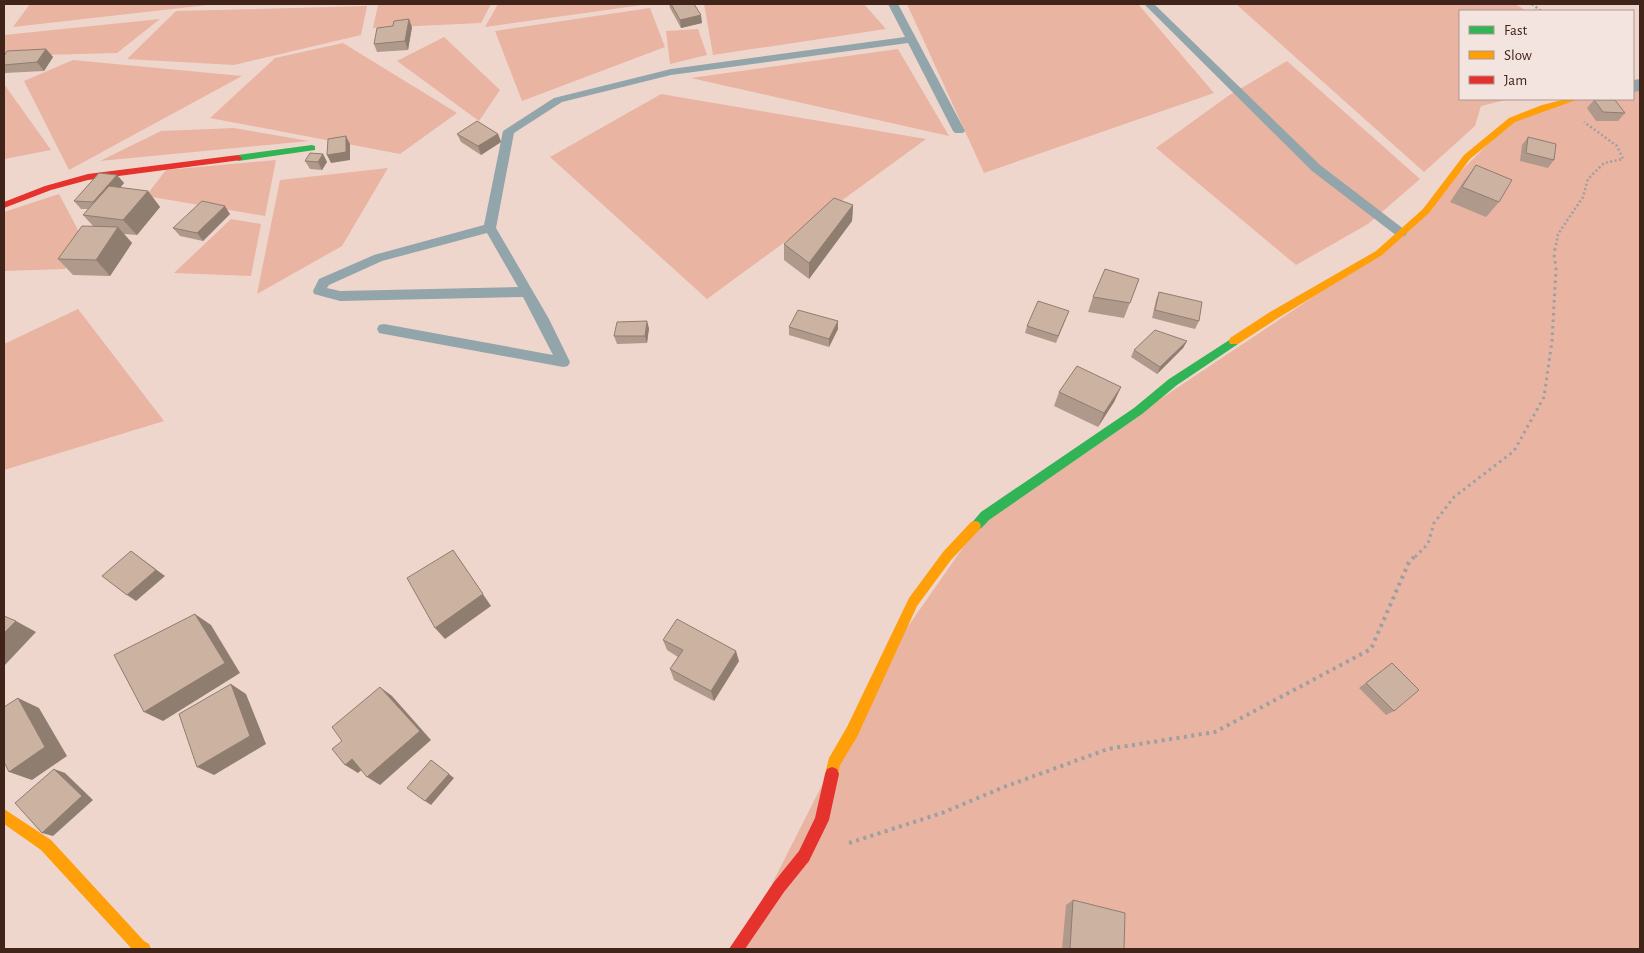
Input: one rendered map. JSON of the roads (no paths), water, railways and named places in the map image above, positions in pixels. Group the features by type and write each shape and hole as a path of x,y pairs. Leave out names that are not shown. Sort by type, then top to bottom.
{"street":[{"path":"736,949 779,887 804,856 822,820 834,763 852,732 913,602 947,556 985,516 1138,411 1173,382 1274,315 1379,253 1426,212 1467,158 1512,120 1570,100"},
{"path":"4,205 48,188 88,176 312,148"},
{"path":"4,816 46,844 138,946 144,949"}],"lane":[{"path":"893,4 959,131"},
{"path":"1149,4 1316,168 1401,233"},
{"path":"384,330 563,362 490,228 508,131 558,100 671,72 912,39"},
{"path":"490,228 378,258 324,282 319,291 340,296 526,292"}]}
